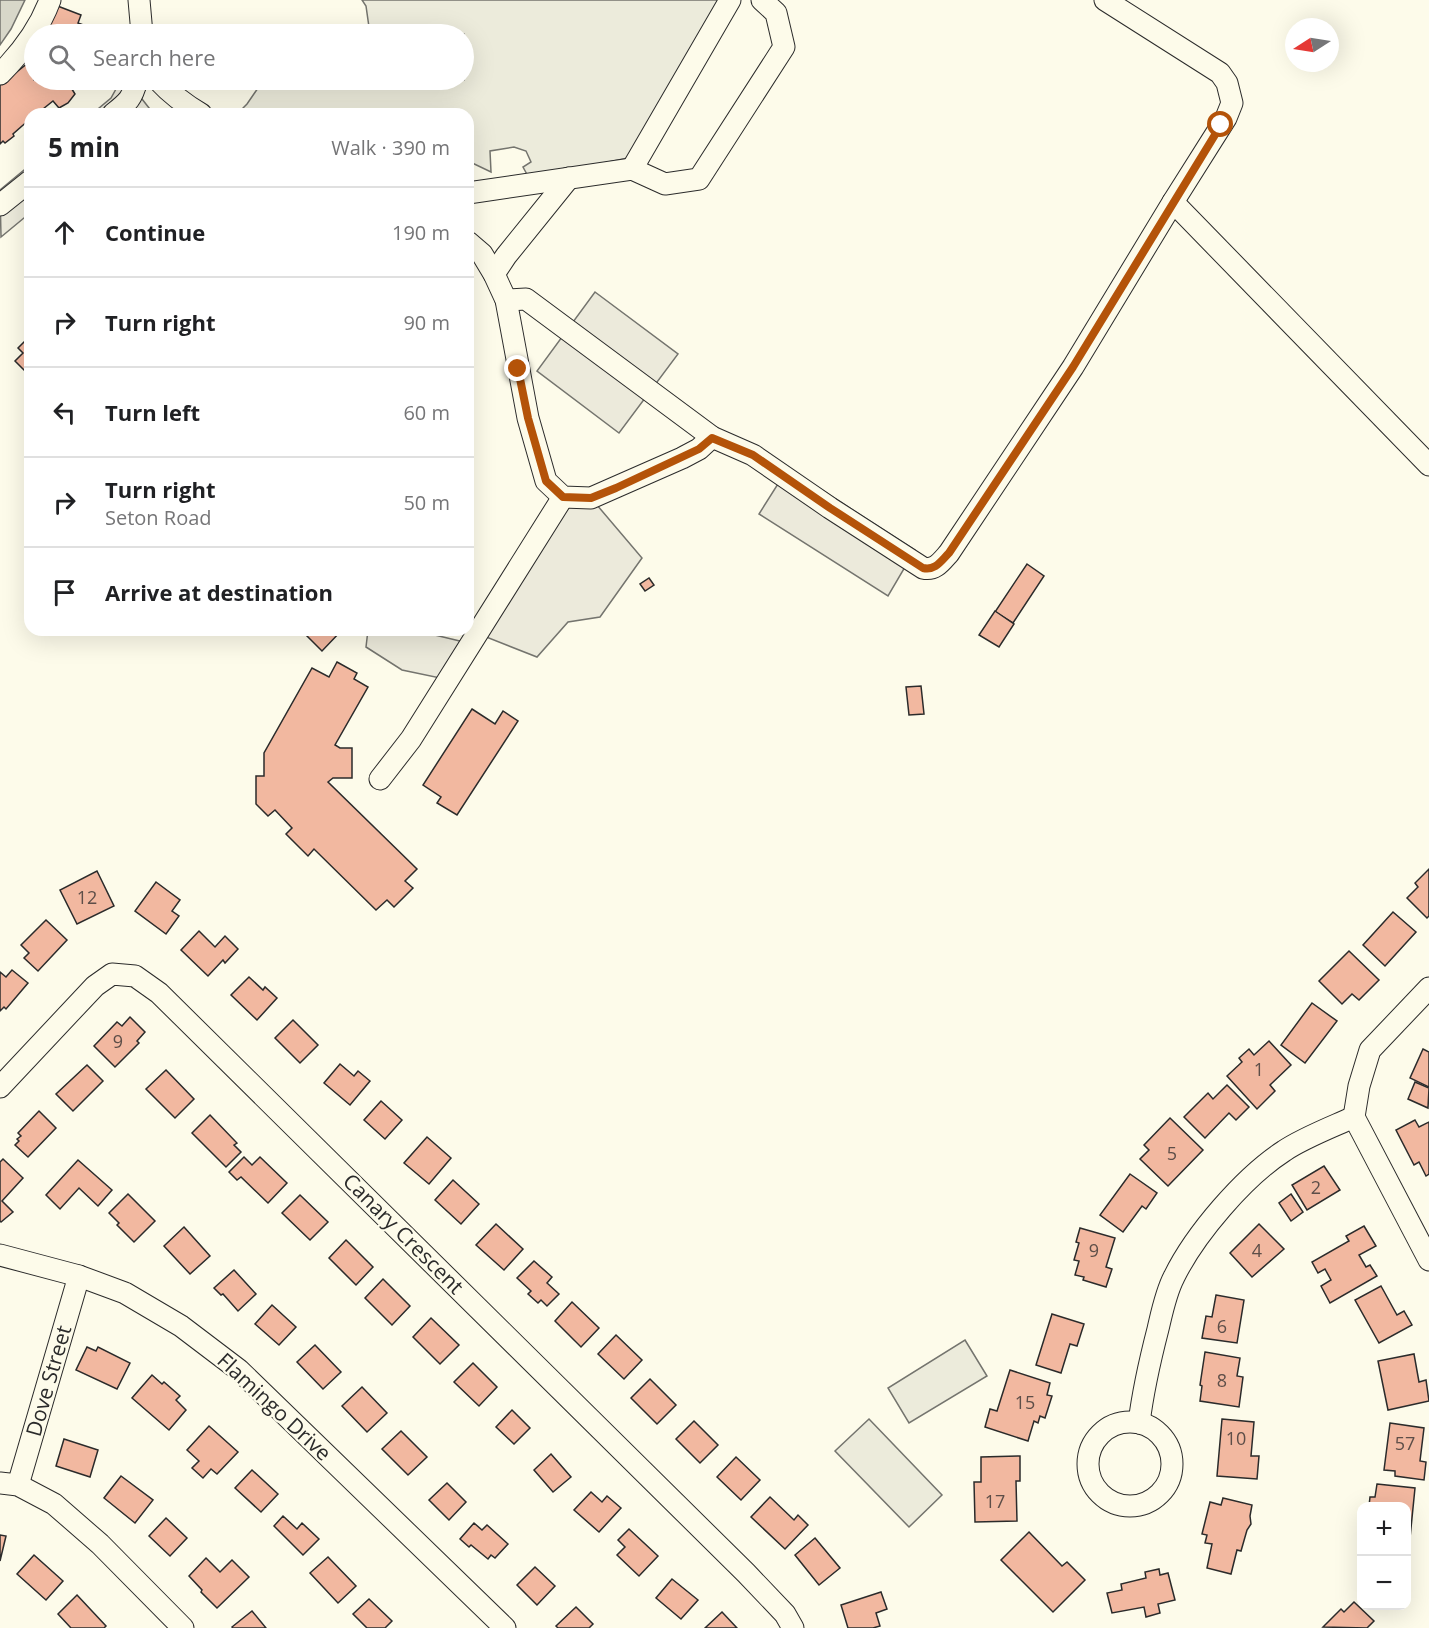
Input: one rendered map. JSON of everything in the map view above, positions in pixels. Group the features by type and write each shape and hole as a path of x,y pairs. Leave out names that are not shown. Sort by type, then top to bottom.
{"street":[{"path":"37,24 50,0"},
{"path":"139,0 141,24"},
{"path":"632,169 730,0"},
{"path":"474,192 632,169 665,184 699,179 784,47 776,13 762,0"},
{"path":"506,300 526,299 538,306 712,438 753,455 923,568 934,568 949,553 1073,367 1226,118 1232,103 1227,83 1216,71 1105,0"},
{"path":"0,74 13,62 24,46"},
{"path":"121,108 126,104 133,90"},
{"path":"168,90 190,108"},
{"path":"494,274 569,178"},
{"path":"0,205 24,186"},
{"path":"1173,202 1429,465"},
{"path":"474,247 483,254 506,300 528,418 546,481 563,497 591,498 599,495 699,449 712,438"},
{"path":"380,779 411,739 563,497"},
{"name":"Canary Crescent","path":"0,1087 95,986 112,974 135,976 159,993 746,1573 785,1614 793,1628"},
{"path":"1429,988 1370,1050 1359,1086 1354,1117 1429,1260"},
{"path":"1139,1423 1144,1387 1172,1279 1190,1247 1226,1204 1258,1171 1286,1150 1354,1117"},
{"name":"Flamingo Drive","path":"0,1255 79,1276 125,1293 181,1326 238,1370 505,1628"},
{"name":"Dove Street","path":"9,1484 79,1276"},
{"path":"9,1484 54,1504 100,1544 183,1628"}],"shaded area":[{"path":"0,0 25,0 11,29 0,45"},
{"path":"362,0 721,0 628,158 529,178 523,167 531,162 526,151 514,147 490,151 491,172 474,164 474,108 243,108 257,90 474,90 474,24 369,24 366,6"},
{"path":"115,90 137,90 149,108 99,108 111,98"},
{"path":"24,170 24,218 1,237 0,190"},
{"path":"595,292 678,354 619,433 537,371"},
{"path":"788,468 915,550 888,596 759,514"},
{"path":"563,497 591,498 642,558 600,617 568,622 537,657 476,633"},
{"path":"367,636 439,636 464,642 440,678 402,670 366,647"},
{"path":"965,1340 987,1376 909,1423 888,1388"},
{"path":"869,1419 942,1495 909,1527 835,1451"}],"building":[{"path":"55,5 81,15 78,23 81,24 46,24"},
{"path":"24,66 24,90 72,90 75,94 68,103 59,108 53,101 44,108 24,108 24,124 13,134 14,136 0,144 0,85"},
{"path":"24,342 24,370 15,361 23,353 18,348"},
{"path":"1027,564 1044,576 1013,623 995,612"},
{"path":"649,578 654,585 645,591 640,584"},
{"path":"995,611 1014,624 999,647 979,635"},
{"path":"307,636 336,636 322,651"},
{"path":"337,662 357,673 354,679 368,687 335,745 340,748 352,748 352,778 333,778 328,782 417,869 405,881 413,888 394,907 387,900 376,910 314,849 308,856 286,834 292,828 275,810 268,816 256,804 256,776 264,776 264,753 312,668 329,677"},
{"path":"921,686 924,714 909,715 906,687"},
{"path":"472,709 495,724 503,711 518,721 457,815 437,803 441,797 423,785"},
{"path":"1429,869 1429,916 1427,918 1407,898 1418,887 1415,883"},
{"path":"97,871 114,906 77,924 60,890"},
{"path":"156,882 180,900 172,911 179,916 166,934 135,911"},
{"path":"1393,912 1416,932 1385,966 1363,945"},
{"path":"46,920 67,940 38,971 24,958 29,953 21,945"},
{"path":"199,931 215,947 225,936 238,949 225,963 223,960 208,976 181,950"},
{"path":"1349,951 1379,980 1359,1000 1352,994 1342,1004 1319,981"},
{"path":"12,970 28,983 6,1009 4,1007 0,1011 0,972 6,977"},
{"path":"249,977 263,990 265,987 277,998 257,1020 231,995"},
{"path":"1312,1003 1337,1021 1305,1063 1281,1045"},
{"path":"130,1017 145,1032 137,1041 139,1043 115,1067 94,1046 117,1022 122,1026"},
{"path":"293,1020 318,1045 300,1063 275,1038"},
{"path":"1269,1041 1291,1065 1270,1085 1275,1091 1257,1109 1227,1076 1242,1062 1239,1058 1249,1049 1254,1055"},
{"path":"1423,1049 1429,1052 1429,1087 1410,1078"},
{"path":"340,1064 354,1076 358,1071 370,1081 350,1105 324,1083"},
{"path":"87,1065 103,1081 73,1111 56,1094"},
{"path":"166,1070 194,1099 175,1118 146,1089"},
{"path":"1415,1082 1429,1088 1428,1108 1408,1099"},
{"path":"1227,1085 1249,1107 1236,1120 1229,1113 1205,1138 1184,1117 1208,1093 1213,1099"},
{"path":"381,1101 402,1120 385,1139 364,1120"},
{"path":"39,1111 56,1128 28,1157 15,1145 21,1136 18,1133"},
{"path":"210,1115 237,1143 234,1145 241,1152 226,1167 192,1133"},
{"path":"1170,1118 1203,1150 1168,1186 1140,1159 1149,1150 1144,1145"},
{"path":"1415,1120 1419,1127 1429,1122 1429,1174 1426,1176 1419,1162 1414,1165 1396,1130"},
{"path":"427,1137 451,1158 429,1184 404,1163"},
{"path":"244,1157 252,1165 260,1157 287,1183 268,1203 241,1177 237,1180 229,1172"},
{"path":"3,1159 23,1178 2,1201 13,1212 1,1222 0,1162"},
{"path":"78,1160 112,1190 98,1206 79,1188 60,1209 46,1195"},
{"path":"1324,1166 1340,1190 1307,1210 1292,1185"},
{"path":"1130,1174 1157,1193 1146,1209 1142,1206 1123,1232 1100,1215"},
{"path":"453,1180 479,1204 461,1224 435,1200"},
{"path":"128,1194 155,1221 134,1242 109,1213"},
{"path":"1291,1194 1303,1212 1291,1221 1279,1203"},
{"path":"300,1195 328,1222 310,1240 282,1213"},
{"path":"496,1224 523,1249 504,1270 476,1245"},
{"path":"1259,1224 1284,1249 1252,1277 1230,1253"},
{"path":"1364,1226 1376,1246 1359,1255 1366,1267 1370,1265 1377,1276 1330,1303 1321,1286 1331,1280 1325,1269 1318,1273 1312,1262 1349,1241 1346,1236"},
{"path":"184,1227 210,1256 190,1274 164,1246"},
{"path":"1080,1228 1115,1238 1106,1267 1112,1269 1106,1287 1075,1275 1079,1261 1074,1260"},
{"path":"346,1240 373,1267 356,1285 329,1258"},
{"path":"534,1261 552,1277 547,1283 559,1294 547,1306 541,1300 538,1303 528,1294 531,1291 517,1278"},
{"path":"234,1270 256,1294 238,1311 223,1294 221,1295 214,1288"},
{"path":"383,1279 410,1306 392,1325 365,1298"},
{"path":"1381,1286 1397,1315 1404,1311 1412,1325 1379,1343 1355,1300"},
{"path":"1216,1295 1244,1300 1237,1343 1202,1338 1206,1316 1212,1317"},
{"path":"572,1302 599,1328 581,1347 555,1321"},
{"path":"272,1305 296,1327 279,1345 255,1324"},
{"path":"1052,1314 1084,1324 1077,1346 1070,1344 1061,1373 1036,1365"},
{"path":"431,1318 459,1345 440,1364 413,1337"},
{"path":"616,1335 642,1360 624,1379 598,1354"},
{"path":"315,1345 341,1372 323,1389 297,1362"},
{"path":"87,1347 96,1351 98,1347 130,1363 117,1389 76,1370"},
{"path":"1205,1352 1240,1358 1237,1376 1243,1377 1239,1407 1200,1401"},
{"path":"1414,1354 1419,1382 1426,1380 1429,1401 1388,1410 1378,1361"},
{"path":"473,1363 497,1387 479,1406 454,1382"},
{"path":"1010,1370 1050,1383 1047,1395 1052,1396 1045,1418 1040,1416 1038,1423 1034,1421 1028,1441 985,1427 990,1409 997,1411"},
{"path":"152,1375 180,1396 176,1400 186,1410 169,1430 132,1398"},
{"path":"650,1379 676,1405 657,1424 631,1398"},
{"path":"362,1387 387,1413 367,1432 342,1406"},
{"path":"512,1410 530,1428 514,1444 496,1427"},
{"path":"1222,1419 1254,1422 1251,1456 1259,1456 1257,1479 1217,1476"},
{"path":"694,1421 718,1445 700,1463 676,1439"},
{"path":"1390,1423 1424,1428 1420,1461 1426,1462 1424,1480 1395,1476 1395,1471 1384,1470"},
{"path":"209,1426 238,1452 217,1474 211,1469 203,1478 192,1468 199,1461 187,1450"},
{"path":"401,1431 427,1457 408,1475 382,1449"},
{"path":"64,1439 98,1450 90,1477 56,1466"},
{"path":"551,1454 571,1477 553,1492 534,1470"},
{"path":"1020,1456 1020,1481 1016,1481 1017,1521 975,1522 974,1482 981,1482 981,1457"},
{"path":"736,1457 760,1480 741,1500 717,1477"},
{"path":"252,1470 278,1494 261,1512 235,1488"},
{"path":"121,1476 153,1500 135,1523 104,1498"},
{"path":"447,1483 466,1502 449,1520 429,1500"},
{"path":"1377,1484 1415,1488 1411,1528 1411,1502 1369,1502 1370,1497 1375,1497"},
{"path":"591,1492 602,1502 607,1496 621,1508 599,1532 574,1510"},
{"path":"770,1497 794,1520 798,1515 808,1525 785,1549 751,1517"},
{"path":"1223,1498 1252,1505 1251,1524 1241,1551 1237,1550 1231,1574 1207,1568 1212,1544 1205,1543 1207,1535 1202,1534 1210,1502 1221,1505"},
{"path":"283,1516 297,1529 302,1523 319,1539 303,1555 274,1526"},
{"path":"166,1518 187,1538 170,1556 149,1536"},
{"path":"474,1523 482,1530 487,1525 508,1544 495,1558 491,1555 488,1559 460,1539"},
{"path":"629,1529 658,1556 639,1576 617,1555 625,1547 618,1540"},
{"path":"1029,1532 1062,1566 1067,1562 1085,1580 1053,1612 1001,1560"},
{"path":"0,1535 6,1536 0,1561"},
{"path":"815,1538 840,1568 819,1585 795,1555"},
{"path":"34,1555 63,1581 46,1600 17,1574"},
{"path":"328,1557 356,1586 338,1603 310,1573"},
{"path":"206,1558 220,1572 232,1560 249,1577 217,1608 189,1576"},
{"path":"535,1567 555,1586 537,1605 517,1585"},
{"path":"1159,1569 1160,1575 1168,1573 1175,1600 1158,1604 1160,1613 1146,1617 1144,1607 1112,1613 1107,1593 1122,1590 1121,1584 1146,1578 1145,1572"},
{"path":"672,1579 698,1600 681,1619 656,1598"},
{"path":"881,1592 887,1609 876,1613 880,1626 848,1628 841,1605"},
{"path":"77,1595 106,1626 104,1628 71,1628 58,1614"},
{"path":"369,1599 392,1621 385,1628 367,1628 353,1614"},
{"path":"1354,1602 1357,1605 1357,1610 1362,1610 1374,1621 1367,1628 1323,1627 1341,1609 1344,1612"},
{"path":"576,1607 593,1624 589,1628 558,1628 556,1626"},
{"path":"252,1611 266,1628 232,1627"},
{"path":"722,1612 737,1628 705,1628"}],"route":[{"path":"518,369 528,418 546,481 563,497 591,498 682,458 699,449 712,438 753,455 923,568 934,568 949,553 1073,367 1221,125"}]}
